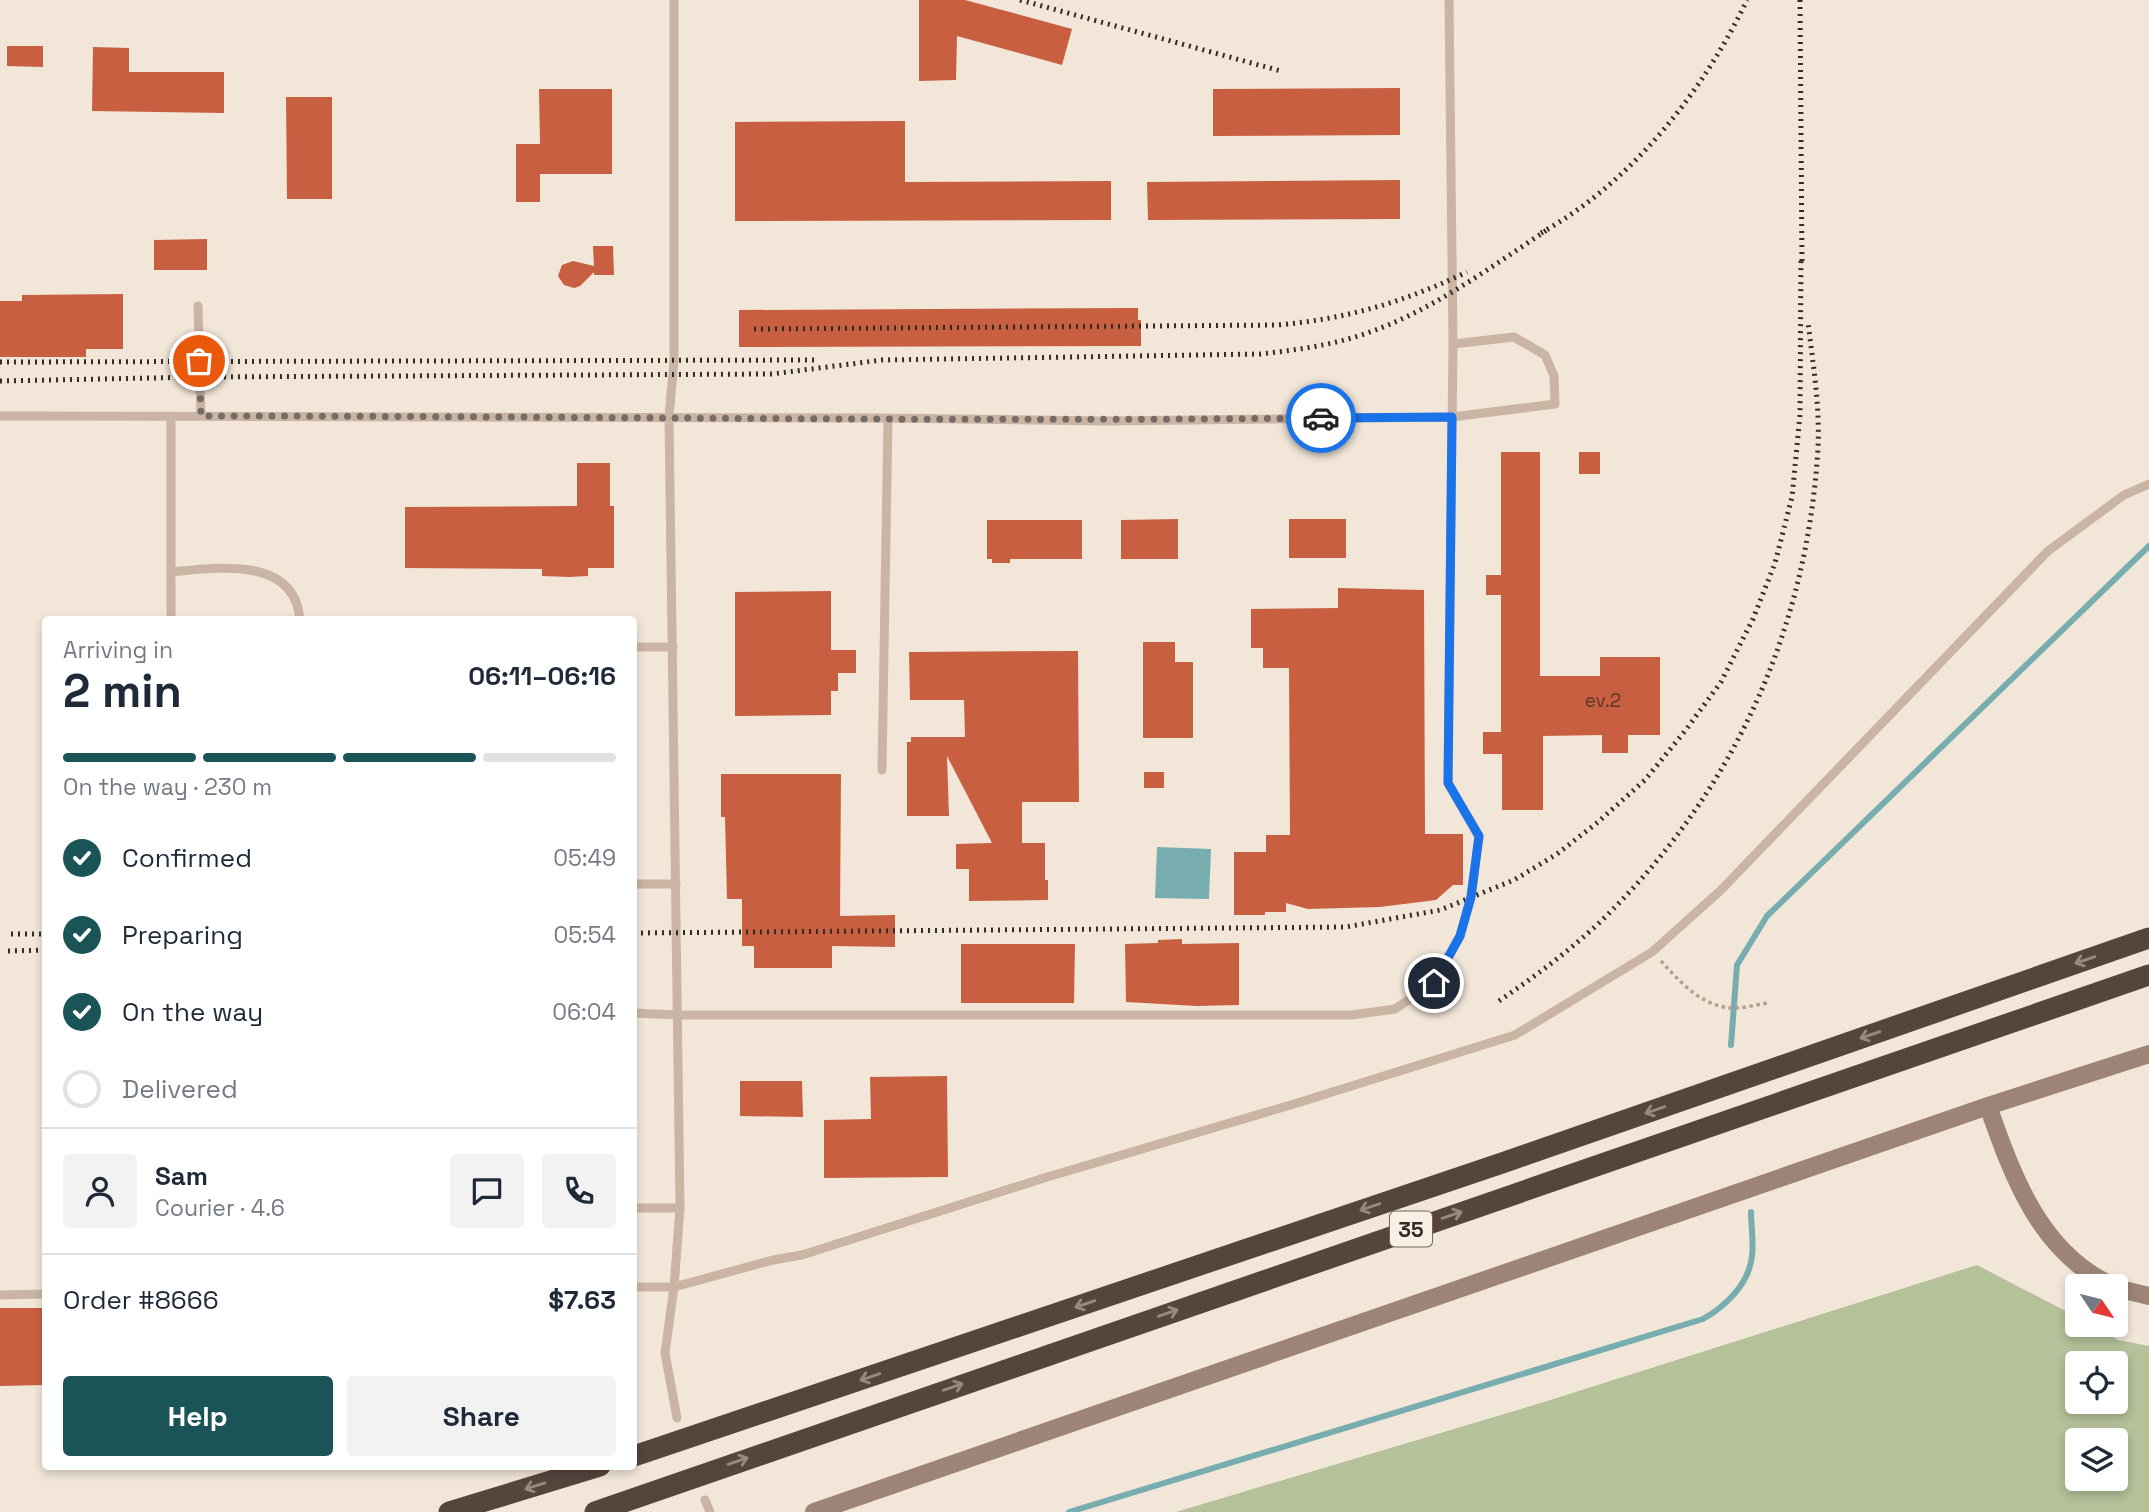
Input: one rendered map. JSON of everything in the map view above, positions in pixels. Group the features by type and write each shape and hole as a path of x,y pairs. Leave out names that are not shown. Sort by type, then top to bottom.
{"highway":[{"name":"35","path":"637,1455 1491,1166 2149,938"},
{"name":"35","path":"595,1512 2149,975"},
{"path":"449,1512 587,1470"}],"street":[{"path":"814,1512 2149,1054"},
{"path":"1989,1107 2021,1190 2046,1232 2064,1253 2091,1274"},
{"path":"2128,1291 2149,1296"}],"lane":[{"path":"674,0 674,361 669,417 680,1208 674,1287 665,1353 677,1418"},
{"path":"637,1013 1352,1015 1395,1009 1434,983 1460,936 1468,910 1479,836 1448,783 1453,344 1449,0"},
{"path":"198,306 201,416"},
{"path":"0,415 1107,421 1452,417 1555,404 1554,376 1545,355 1514,337 1453,344"},
{"path":"171,417 171,616"},
{"path":"882,770 888,418"},
{"path":"637,1287 674,1287 773,1259 802,1255 1044,1178 1515,1035 1652,952 1720,891 2048,551 2124,495 2149,484"},
{"path":"171,572 245,568 270,576 288,588 300,616"},
{"path":"637,647 673,647"},
{"path":"637,884 676,884"},
{"path":"637,1208 680,1208"},
{"path":"0,1296 42,1294"},
{"path":"705,1500 710,1512"}],"path":[{"path":"1652,952 1685,987 1707,1002 1733,1008 1769,1003"}],"green space":[{"path":"1977,1265 2065,1311 2065,1337 2113,1337 2149,1346 2149,1512 1176,1512 1544,1402"}],"water":[{"path":"1157,847 1211,849 1209,899 1155,898"}],"building":[{"path":"919,0 965,0 1072,29 1062,65 957,36 956,80 919,81"},
{"path":"7,46 43,46 43,67 7,66"},
{"path":"93,47 129,48 129,72 224,72 224,113 92,111"},
{"path":"1400,88 1400,135 1213,136 1213,89"},
{"path":"539,89 612,89 612,174 540,174 540,202 516,202 516,144 540,144"},
{"path":"286,97 332,97 332,199 287,199"},
{"path":"905,121 905,182 1111,181 1111,220 735,221 735,122"},
{"path":"1400,180 1400,219 1148,220 1147,182"},
{"path":"207,239 207,270 154,270 154,240"},
{"path":"593,246 613,246 614,275 594,275 594,272 580,286 574,288 564,285 558,276 562,265 573,261 594,266"},
{"path":"123,294 123,349 86,349 86,357 0,357 0,301 22,301 22,295"},
{"path":"1138,308 1141,346 739,347 739,310"},
{"path":"1501,452 1540,452 1540,676 1600,676 1600,657 1660,657 1660,735 1628,735 1628,753 1602,753 1602,735 1543,736 1543,810 1502,810 1502,754 1483,754 1483,732 1501,732 1501,595 1486,595 1486,575 1501,575"},
{"path":"1579,452 1600,452 1600,474 1579,474"},
{"path":"577,463 610,463 610,506 614,506 614,568 588,568 588,576 569,577 542,576 542,569 405,568 405,507 577,506"},
{"path":"1178,519 1178,559 1121,559 1121,520"},
{"path":"1289,519 1346,519 1346,558 1289,558"},
{"path":"987,520 1082,520 1082,559 1010,559 1010,563 992,563 992,559 987,559"},
{"path":"1338,588 1424,590 1425,834 1463,834 1463,885 1453,885 1436,900 1380,907 1308,909 1286,903 1286,912 1234,915 1234,852 1266,852 1266,835 1290,835 1289,668 1263,668 1263,648 1251,648 1251,609 1338,608"},
{"path":"831,591 831,650 856,650 856,673 838,673 838,691 831,691 831,715 735,716 735,592"},
{"path":"1143,642 1175,642 1175,662 1193,662 1193,738 1143,738"},
{"path":"1078,651 1079,802 1022,802 1022,843 1045,843 1048,900 969,901 969,869 956,869 956,844 992,843 947,756 949,816 907,816 907,742 911,742 911,737 965,737 964,700 910,700 909,652"},
{"path":"1144,772 1164,772 1164,788 1144,788"},
{"path":"721,774 841,774 840,916 895,915 895,947 832,946 832,968 754,968 754,946 742,946 742,899 727,899"},
{"path":"1182,939 1182,944 1239,943 1239,1005 1197,1006 1126,1002 1125,944"},
{"path":"961,944 1075,944 1074,1003 961,1003"},
{"path":"947,1076 948,1177 824,1178 824,1120 871,1119 870,1077"},
{"path":"740,1081 802,1081 803,1117 740,1116"},
{"path":"0,1308 42,1308 42,1385 0,1386"}],"waterway":[{"path":"1731,1045 1737,965 1767,916 2149,546"},
{"path":"1069,1512 1703,1319 1728,1301 1746,1276 1753,1251 1751,1212"}],"railway":[{"path":"1020,0 1281,71"},
{"path":"1541,233 1605,188 1662,132 1709,68 1747,0"},
{"path":"1800,0 1802,266"},
{"path":"0,381 201,377 772,374 882,360 1260,354 1329,344 1394,322 1463,286 1550,228"},
{"path":"637,933 1346,927 1440,910 1514,880 1557,854 1645,780 1721,682 1753,619 1775,563 1792,497 1800,415 1801,257"},
{"path":"754,329 1277,325 1375,308 1467,272"},
{"path":"1499,1001 1587,934 1646,873 1688,821 1724,765 1754,706 1779,645 1798,582 1811,516 1818,448 1818,416 1808,322"},
{"path":"0,362 819,360"},
{"path":"11,934 42,934"},
{"path":"8,951 42,950"}],"way so far":[{"path":"199,361 201,416 1107,421 1321,418"}],"route":[{"path":"1321,418 1452,417 1448,783 1479,836 1471,897 1460,936 1434,983"}]}
